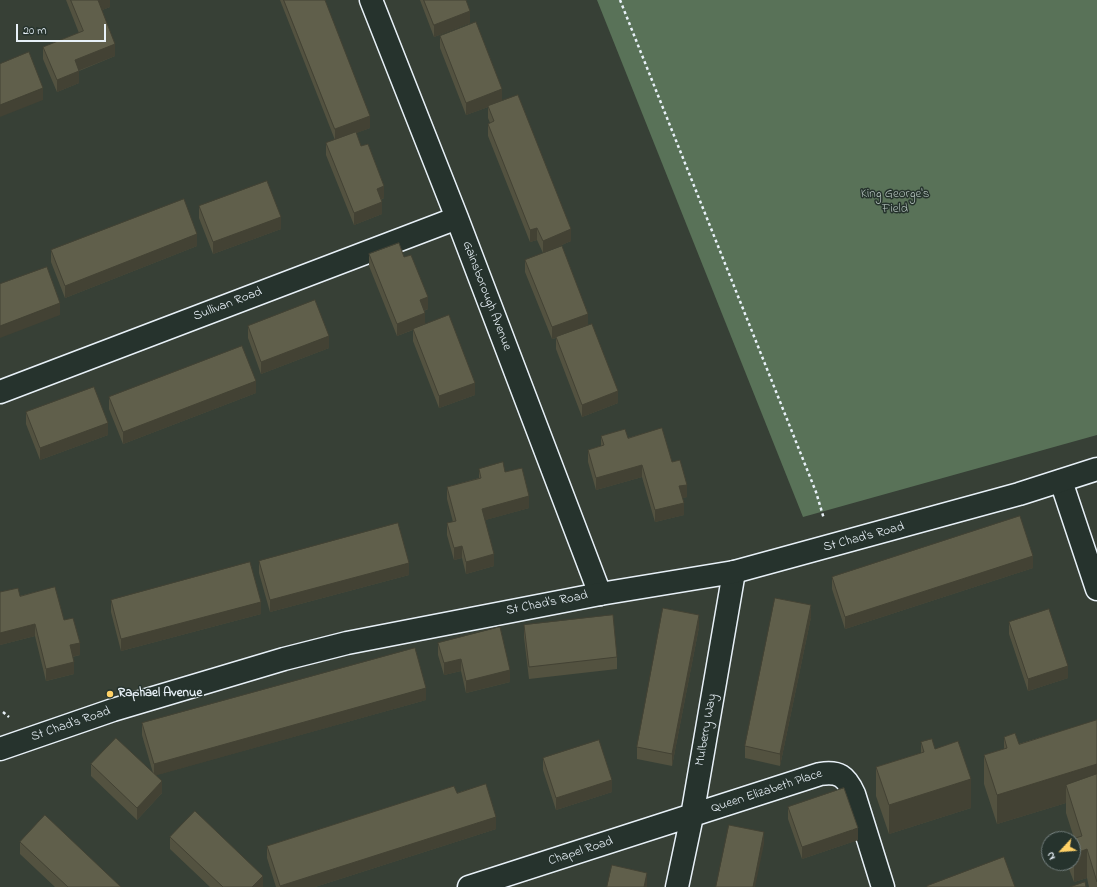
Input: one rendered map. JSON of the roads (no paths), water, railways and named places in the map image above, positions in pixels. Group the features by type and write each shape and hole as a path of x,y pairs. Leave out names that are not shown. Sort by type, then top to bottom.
{"street":[{"name":"Gainsborough Avenue","path":"371,0 457,218 600,594"},
{"name":"Sullivan Road","path":"0,392 457,218"},
{"name":"St Chad's Road","path":"2,745 284,659 347,644 600,594 734,572 832,547 1019,494 1097,469"},
{"path":"1061,481 1097,589"},
{"name":"Mulberry Way","path":"677,887 692,816 734,572"},
{"name":"Queen Elizabeth Place","path":"692,816 820,774 831,773 840,776 848,781 854,794 883,887"},
{"name":"Chapel Road","path":"469,887 692,816"}],"place":[{"name":"Raphael Avenue","path":"110,694"}],"park label":[{"name":"King George's Field","path":"895,202"}]}
